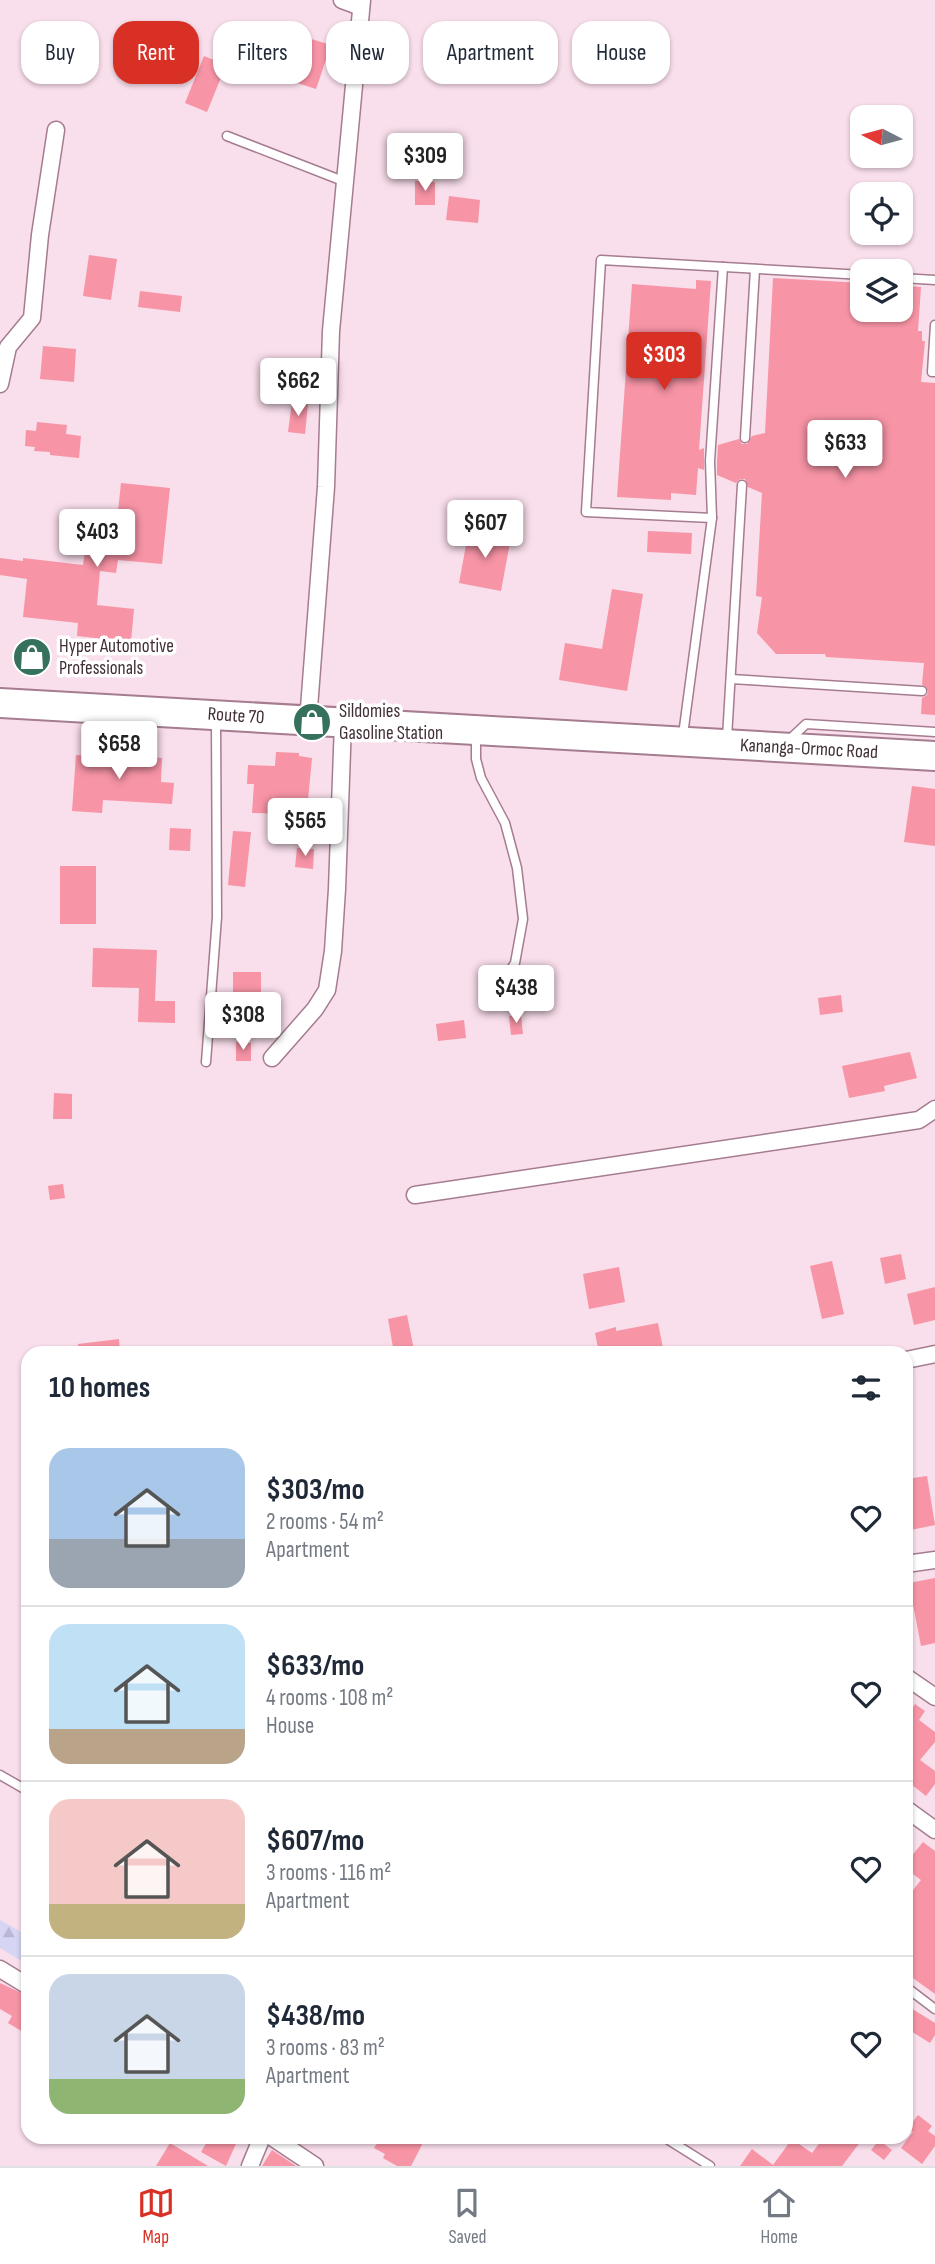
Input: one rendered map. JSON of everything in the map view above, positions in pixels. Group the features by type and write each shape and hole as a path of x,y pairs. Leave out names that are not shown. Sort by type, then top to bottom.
{"highway":[{"name":"Route 70","path":"0,703 682,742"},
{"name":"Kananga-Ormoc Road","path":"682,742 935,756"}],"street":[{"path":"308,721 326,487 331,331 361,4 342,0"},
{"path":"0,384 8,347 32,318 40,235 56,130"},
{"path":"272,1058 327,990 333,951 337,889 343,723"},
{"path":"415,1195 919,1120 935,1109"},
{"path":"913,1359 935,1354"},
{"path":"913,1563 935,1560"},
{"path":"913,1682 935,1697"},
{"path":"913,1814 935,1830"},
{"path":"0,1969 21,1982"},
{"path":"250,2166 259,2144"},
{"path":"282,2144 315,2166"}],"lane":[{"path":"227,136 344,181"},
{"path":"712,518 586,512 600,260 850,274"},
{"path":"682,742 712,518 710,461 723,267"},
{"path":"745,438 755,269"},
{"path":"913,279 935,280"},
{"path":"935,325 932,372 935,372"},
{"path":"727,744 742,485"},
{"path":"731,680 922,691"},
{"path":"206,1062 217,917 216,715"},
{"path":"781,747 806,724 935,732"},
{"path":"476,730 476,758 481,778 505,823 517,868 523,919 515,963 491,1000"},
{"path":"0,1776 21,1787"},
{"path":"913,1992 935,2008"},
{"path":"675,2144 710,2166"}],"green space":[{"path":"0,1920 21,1932 21,1961 0,1948"}],"building":[{"path":"312,39 326,43 326,60 316,89 300,84 312,84"},
{"path":"204,56 213,60 213,84 218,84 207,112 185,103 193,84 199,84 199,68"},
{"path":"415,181 435,182 435,205 415,205"},
{"path":"449,196 480,200 478,223 446,220"},
{"path":"89,255 117,259 111,300 83,296"},
{"path":"773,278 850,282 850,322 913,322 913,286 921,287 918,331 922,331 922,341 925,341 921,382 935,383 935,715 921,714 922,698 928,691 922,684 924,663 826,657 825,654 776,654 757,633 762,597 756,596 762,493 748,487 745,479 736,483 717,475 717,461 718,445 739,439 742,444 747,444 752,436 765,433"},
{"path":"696,280 711,281 699,450 704,448 704,470 698,468 696,495 671,493 671,500 617,497 632,284 696,289"},
{"path":"140,291 182,296 180,312 138,307"},
{"path":"43,346 76,349 74,382 40,379"},
{"path":"292,402 308,404 305,434 288,432"},
{"path":"37,422 67,425 66,434 81,436 79,458 50,455 50,452 34,451 35,447 25,446 26,430 36,431"},
{"path":"121,483 170,488 162,564 118,560 116,573 100,571 97,605 134,609 131,642 77,636 78,623 23,617 27,579 0,575 0,558 83,565 85,550 102,552 103,539 115,540"},
{"path":"469,529 511,537 501,591 459,583"},
{"path":"648,531 692,533 691,554 647,552"},
{"path":"612,589 643,594 627,691 559,680 565,643 602,649"},
{"path":"115,749 132,750 131,755 162,758 161,782 174,783 172,804 103,800 102,813 72,811 76,755 115,758"},
{"path":"276,752 299,753 299,756 312,758 308,800 297,799 296,814 252,813 254,784 247,784 248,765 275,766"},
{"path":"912,786 935,789 935,846 904,842"},
{"path":"170,828 191,829 190,851 169,850"},
{"path":"233,831 251,832 245,887 228,885"},
{"path":"297,848 314,849 313,869 295,867"},
{"path":"60,866 96,866 96,924 60,924"},
{"path":"93,948 157,950 155,1001 175,1001 175,1023 138,1022 139,988 92,987"},
{"path":"233,972 261,972 261,1000 233,1001"},
{"path":"841,995 843,1012 820,1015 818,998"},
{"path":"521,1015 523,1034 511,1035 509,1016"},
{"path":"464,1020 466,1038 438,1041 436,1024"},
{"path":"236,1042 251,1043 251,1061 236,1061"},
{"path":"910,1052 917,1078 884,1086 885,1091 849,1098 842,1066"},
{"path":"54,1093 72,1094 72,1119 53,1119"},
{"path":"63,1184 65,1198 50,1200 48,1186"},
{"path":"901,1254 906,1279 885,1284 880,1258"},
{"path":"832,1261 844,1314 822,1319 810,1266"},
{"path":"619,1267 625,1302 589,1309 583,1274"},
{"path":"935,1287 935,1320 914,1325 907,1294"},
{"path":"407,1315 413,1346 393,1346 388,1319"},
{"path":"658,1323 663,1346 598,1346 595,1333 616,1327 616,1331"},
{"path":"119,1339 120,1346 78,1346"},
{"path":"927,1476 935,1525 913,1530 913,1478"},
{"path":"935,1578 935,1643 921,1646 913,1604 913,1582"},
{"path":"915,1704 925,1711 919,1720 935,1732 935,1742 920,1760 935,1771 935,1784 926,1796 913,1786"},
{"path":"923,1842 935,1851 935,1994 913,1978 913,1890 921,1880 913,1874 913,1854"},
{"path":"0,1983 21,1993 21,2031 8,2023 12,2016 0,2009"},
{"path":"913,2009 935,2023 935,2035 930,2043 913,2032"},
{"path":"918,2115 932,2126 928,2131 935,2136 935,2146 922,2164 901,2148 904,2144 913,2144 913,2121"},
{"path":"172,2144 208,2166 156,2166"},
{"path":"206,2144 236,2144 226,2166 201,2152"},
{"path":"377,2144 422,2144 411,2166 397,2166 383,2158 385,2154 374,2148"},
{"path":"788,2144 799,2144 812,2153 819,2144 859,2144 842,2166 740,2166 752,2149 773,2165"},
{"path":"876,2144 884,2144 892,2150 884,2160 871,2150"},
{"path":"272,2150 296,2166 262,2166"}],"place":[{"name":"Hyper Automotive Professionals","path":"32,657"},
{"name":"Sildomies Gasoline Station","path":"312,722"}]}
